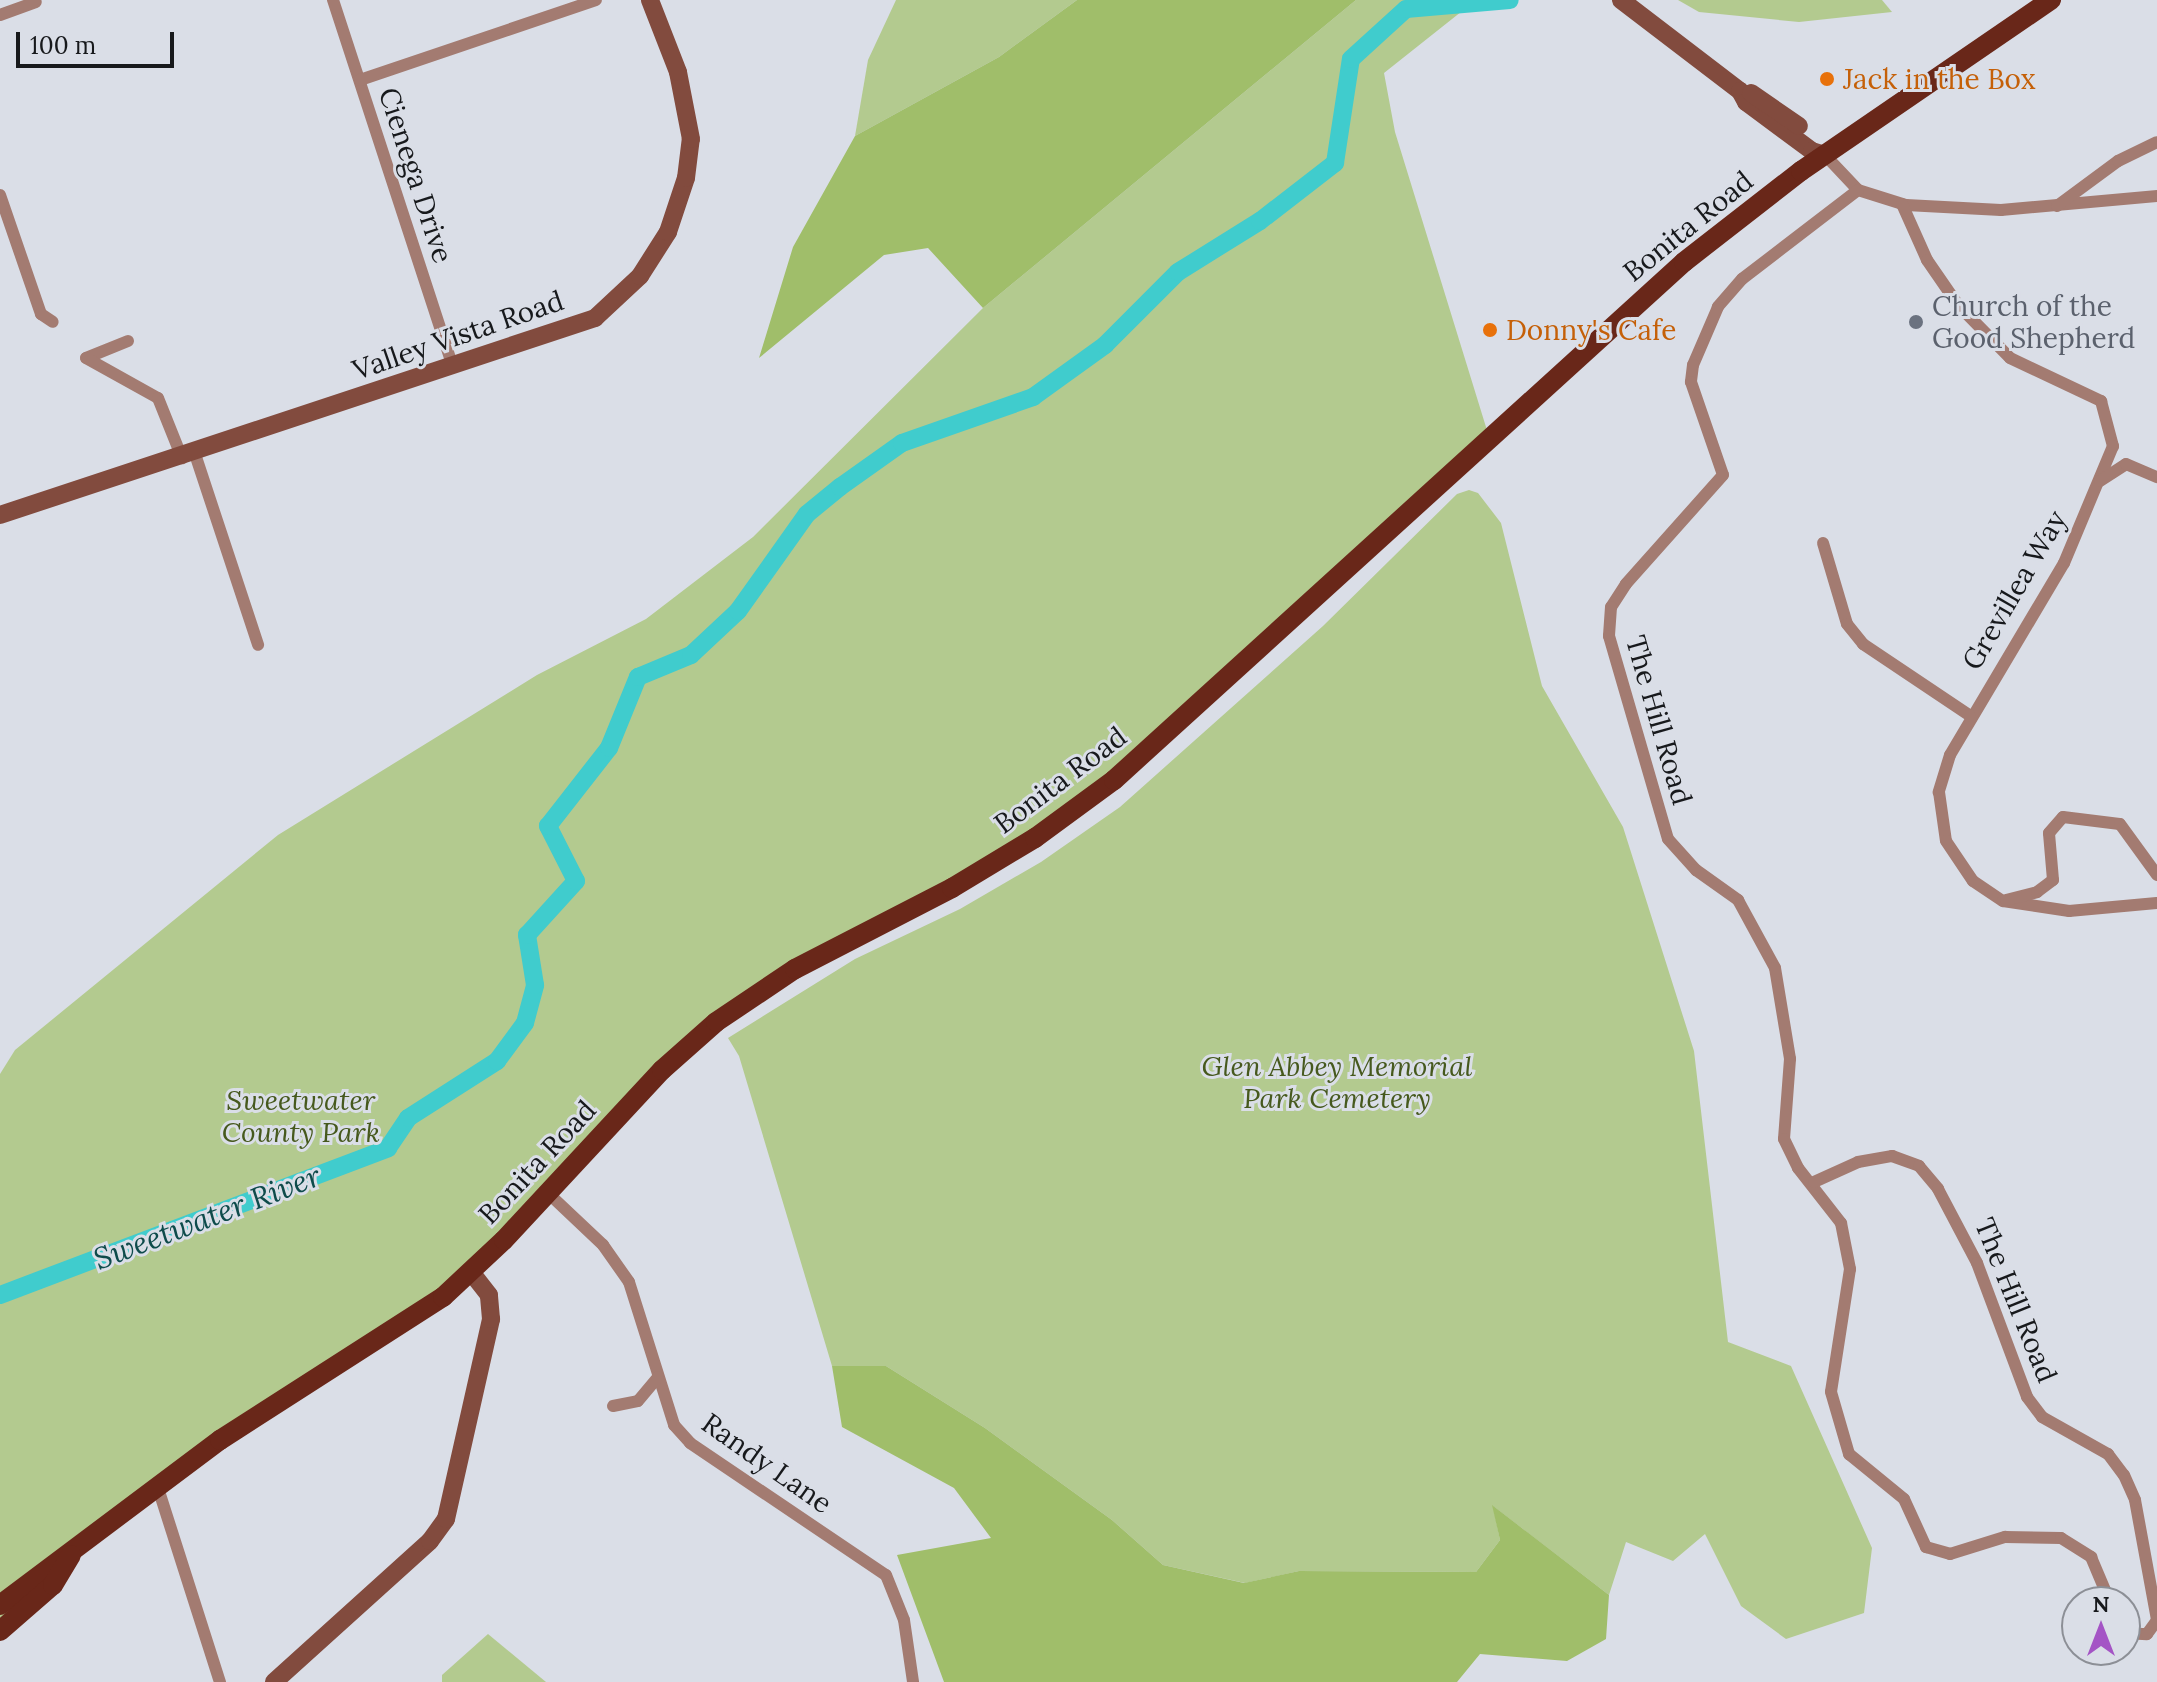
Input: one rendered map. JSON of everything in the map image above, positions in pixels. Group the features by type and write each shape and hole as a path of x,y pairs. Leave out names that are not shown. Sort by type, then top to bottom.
{"main road":[{"name":"Bonita Road","path":"0,1605 47,1565 71,1555 220,1440 399,1329 471,1272 662,1070 716,1022 807,962 1011,853 1114,780 1684,262 1825,155 2051,0"},
{"name":"Bonita Road","path":"0,1631 53,1585 71,1555"}],"street":[{"name":"Cienega Drive","path":"333,0 452,365"},
{"path":"360,80 596,0"},
{"name":"Valley Vista Road","path":"0,515 188,456 595,318 640,276 668,232 686,178 691,139 678,72 650,0"},
{"path":"1621,0 1740,91 1746,102 1812,151 1825,155 1858,190 1902,204 2001,210 2157,196"},
{"path":"0,15 36,2"},
{"path":"2057,206 2118,161 2157,142"},
{"name":"The Hill Road","path":"1858,190 1742,279 1718,307 1693,365 1691,382 1723,475 1626,584 1607,621 1668,839 1696,870 1738,900 1775,968 1790,1059 1784,1139 1798,1168 1814,1182 1841,1223 1850,1269 1831,1392 1849,1454 1904,1499 1926,1547 1950,1554 2005,1537 2061,1538 2091,1557 2103,1586"},
{"path":"0,195 41,314 53,322"},
{"name":"Grevillea Way","path":"1823,543 1847,624 1863,644 1969,715 2064,563 2113,446 2101,401 2010,358 1941,283 1902,204"},
{"path":"128,341 86,358 158,398 188,456 258,645"},
{"path":"2098,483 2126,464 2157,477"},
{"path":"1969,715 1941,780 1940,818 1951,852 1964,872 2003,901 2069,911 2157,903"},
{"path":"2003,901 2037,892 2053,880 2049,833 2063,817 2120,824 2157,875"},
{"name":"The Hill Road","path":"1814,1182 1858,1162 1892,1156 1919,1166 1938,1189 1977,1263 2027,1397 2042,1417 2108,1454 2124,1475 2135,1500 2157,1620 2147,1634 2141,1634"},
{"name":"Randy Lane","path":"548,1193 603,1245 629,1282 670,1416 690,1443 886,1575 904,1620 913,1682"},
{"path":"274,1682 430,1541 446,1519 491,1319 489,1295 471,1272"},
{"path":"613,1406 638,1401 653,1389 658,1377"},
{"path":"158,1488 220,1682"}],"green space":[{"path":"896,0 1077,0 999,57 855,136 868,60"},
{"path":"1077,0 1356,0 983,308 928,248 884,255 759,358 793,247 855,136 999,57"},
{"name":"Sweetwater County Park","path":"1356,0 1476,0 1384,73 1395,132 1490,440 1095,795 730,1012 471,1272 222,1440 0,1622 0,1074 15,1050 278,835 537,675 646,619 753,537 983,308"},
{"path":"1678,0 1882,0 1892,12 1799,22 1699,12"},
{"name":"Glen Abbey Memorial Park Cemetery","path":"1469,490 1478,493 1501,523 1542,686 1623,827 1694,1051 1728,1342 1791,1366 1872,1548 1864,1613 1786,1639 1741,1606 1705,1534 1673,1561 1626,1542 1609,1595 1493,1506 1500,1540 1476,1572 1299,1571 1245,1583 1163,1565 1112,1520 985,1428 886,1366 832,1366 739,1056 728,1038 855,959 960,909 1041,862 1120,807 1323,626 1457,494"},
{"path":"832,1366 886,1366 985,1428 1112,1520 1163,1565 1244,1583 1299,1571 1476,1572 1500,1540 1492,1505 1609,1595 1606,1639 1567,1661 1480,1654 1457,1682 944,1682 897,1555 991,1538 954,1488 842,1427"},
{"path":"488,1634 546,1682 442,1682 442,1675"}],"waterway":[{"name":"Sweetwater River","path":"0,1295 388,1148 408,1118 497,1061 525,1023 535,985 527,935 576,881 548,826 609,748 638,677 691,655 738,611 807,514 840,487 902,443 1033,397 1105,345 1178,272 1260,221 1335,163 1351,59 1406,9 1510,0"}],"place":[{"name":"Jack in the Box","path":"1827,79"},
{"name":"Church of the Good Shepherd","path":"1916,322"},
{"name":"Donny's Cafe","path":"1490,330"}]}
